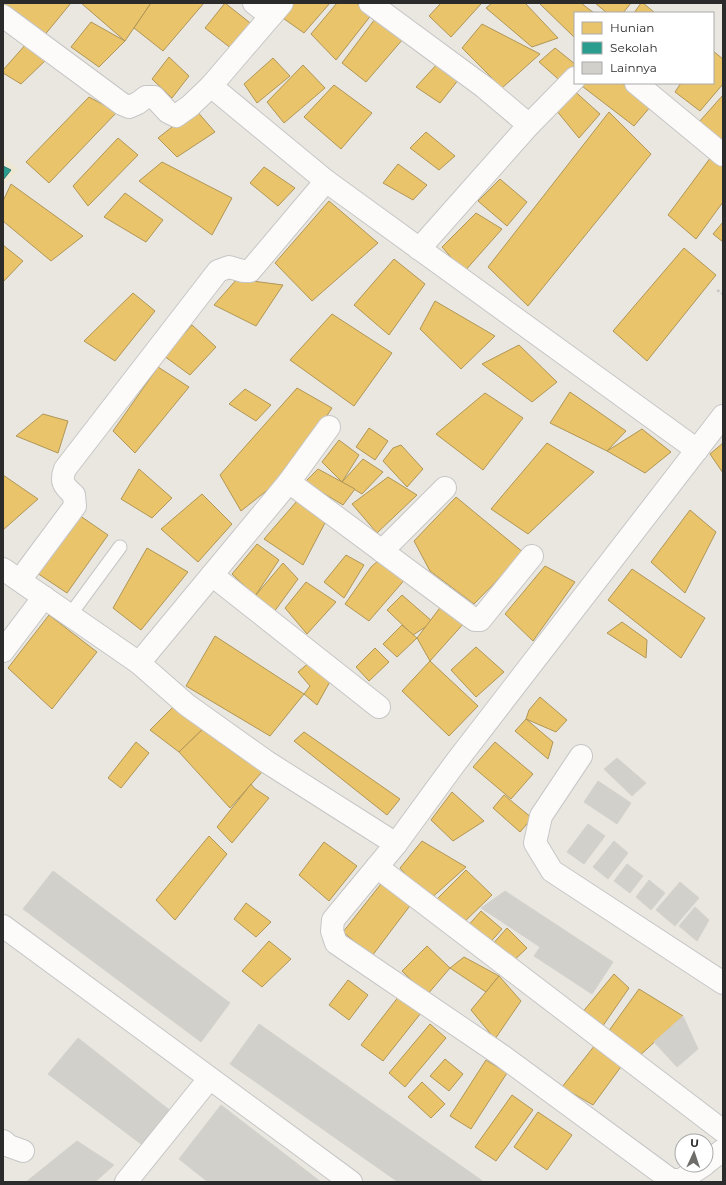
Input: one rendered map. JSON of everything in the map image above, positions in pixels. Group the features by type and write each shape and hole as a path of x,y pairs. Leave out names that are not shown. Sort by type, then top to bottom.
{"street":[{"path":"3,16 122,104 129,107 146,97 154,97 168,112 176,116 190,106 211,86 276,10 254,3"},
{"path":"370,3 484,87 529,125"},
{"path":"419,250 529,125 574,79"},
{"path":"637,84 723,155"},
{"path":"211,86 326,182 697,450"},
{"path":"326,182 250,271 247,272 229,267 218,271 65,469 61,480 63,486 74,495 75,506 11,574 138,664 187,705 267,762 396,844"},
{"path":"692,1173 682,1180 671,1180 501,1055 336,943 332,931 333,920 396,844 456,762 723,416"},
{"path":"138,664 289,482 329,427"},
{"path":"289,482 469,617 480,620 532,556"},
{"path":"382,551 445,488"},
{"path":"212,575 379,707"},
{"path":"3,651 44,597"},
{"path":"582,756 541,816 535,843 552,871 723,983"},
{"path":"377,867 723,1131"},
{"path":"3,926 351,1182"},
{"path":"134,1173 209,1079"},
{"path":"3,1141 9,1146 23,1151"},
{"path":"714,1157 723,1150"}],"lane":[{"path":"70,615 120,547"}],"path":[{"path":"717,290 723,294"}],"shaded area":[{"path":"3,157 18,169 3,188"}],"building: Hunian":[{"path":"3,3 71,3 43,37 3,7"},
{"path":"81,3 151,3 125,41"},
{"path":"151,3 204,3 163,51 134,28"},
{"path":"225,3 254,26 232,49 205,28"},
{"path":"290,3 330,3 304,33 280,16"},
{"path":"337,3 356,3 372,14 336,60 311,34"},
{"path":"441,3 481,4 451,37 429,16"},
{"path":"492,3 525,3 558,38 532,47 486,8"},
{"path":"539,3 581,3 593,12 574,12 574,37"},
{"path":"595,3 631,3 624,12 606,12"},
{"path":"641,3 643,3 654,12 635,12"},
{"path":"375,19 403,39 366,82 342,63"},
{"path":"91,22 125,41 99,67 71,47"},
{"path":"482,24 540,54 502,88 462,48"},
{"path":"27,43 47,59 21,84 3,73 3,70"},
{"path":"555,48 574,63 574,74 565,85 539,62"},
{"path":"714,52 723,59 723,84 700,111 675,92 680,84 714,84"},
{"path":"169,57 189,76 172,98 152,79"},
{"path":"273,58 290,76 257,103 244,84"},
{"path":"438,63 459,79 440,103 416,87"},
{"path":"303,65 325,88 284,123 267,102"},
{"path":"579,84 623,84 651,106 634,126"},
{"path":"334,85 372,113 341,149 304,117"},
{"path":"570,87 600,114 579,138 556,110"},
{"path":"723,95 723,143 699,122"},
{"path":"89,97 117,112 49,183 26,162"},
{"path":"195,109 215,132 177,157 158,138"},
{"path":"609,112 651,154 528,306 488,267"},
{"path":"426,132 455,156 439,170 410,148"},
{"path":"118,138 138,155 88,206 73,186"},
{"path":"711,157 723,166 723,202 696,239 668,215"},
{"path":"162,162 232,198 212,235 139,181"},
{"path":"398,164 427,185 413,200 383,183"},
{"path":"264,167 295,188 278,206 250,183"},
{"path":"500,179 527,202 507,226 478,201"},
{"path":"11,184 83,236 51,261 3,221 3,201"},
{"path":"125,193 163,220 146,242 104,217"},
{"path":"329,201 378,243 312,301 275,263"},
{"path":"476,213 502,229 464,272 442,247"},
{"path":"723,222 723,242 713,234"},
{"path":"3,245 23,261 3,282"},
{"path":"684,248 716,275 647,361 613,331"},
{"path":"394,259 425,284 389,335 354,305"},
{"path":"237,279 283,285 256,326 214,305"},
{"path":"133,293 155,311 115,361 84,341"},
{"path":"435,301 495,336 461,369 420,329"},
{"path":"332,314 392,353 354,406 290,360"},
{"path":"192,325 216,347 190,375 164,356"},
{"path":"519,345 557,382 532,402 482,364"},
{"path":"158,367 189,387 135,453 113,431"},
{"path":"297,388 332,408 289,473 241,511 220,475"},
{"path":"245,389 271,405 256,421 229,404"},
{"path":"570,392 626,431 607,451 550,423"},
{"path":"485,393 523,418 483,470 436,434"},
{"path":"43,414 68,421 58,453 16,436"},
{"path":"369,428 388,441 375,460 356,447"},
{"path":"642,429 671,452 645,473 607,451"},
{"path":"339,440 359,455 342,482 322,462"},
{"path":"547,443 594,472 528,534 491,509"},
{"path":"723,443 723,473 710,454"},
{"path":"401,445 423,469 407,487 383,461 393,448"},
{"path":"363,459 383,472 362,494 342,482"},
{"path":"139,469 172,498 152,518 121,499"},
{"path":"318,469 355,489 343,505 305,482"},
{"path":"3,475 38,499 3,530"},
{"path":"388,477 417,495 377,533 352,504"},
{"path":"202,494 232,524 198,562 161,529"},
{"path":"456,497 524,553 474,604 430,571 414,541"},
{"path":"297,501 327,519 303,565 264,539"},
{"path":"690,510 716,532 685,593 651,562"},
{"path":"76,513 108,535 67,593 34,571"},
{"path":"257,544 279,560 255,596 232,574"},
{"path":"147,548 188,572 141,630 113,608"},
{"path":"346,555 364,565 344,598 324,582"},
{"path":"379,560 407,577 369,621 345,604 371,567"},
{"path":"283,563 298,579 274,612 255,596"},
{"path":"545,566 575,582 533,641 505,614"},
{"path":"632,569 705,618 681,658 608,600"},
{"path":"306,582 336,602 307,634 285,608"},
{"path":"402,595 433,622 413,635 387,610"},
{"path":"442,605 465,622 430,661 417,638"},
{"path":"49,615 97,652 52,709 8,668"},
{"path":"622,622 647,640 646,658 607,633"},
{"path":"402,625 417,638 397,657 383,644"},
{"path":"215,636 304,694 270,736 186,686"},
{"path":"476,647 504,672 476,697 451,670"},
{"path":"375,648 389,662 369,681 356,667"},
{"path":"311,661 332,678 317,705 304,694 310,686 298,672"},
{"path":"430,661 478,706 449,736 402,691"},
{"path":"540,697 567,720 556,732 526,719 529,710"},
{"path":"174,706 205,727 179,752 150,730"},
{"path":"526,719 553,742 548,759 515,731"},
{"path":"205,727 262,772 230,808 179,752"},
{"path":"304,732 400,799 387,815 294,741"},
{"path":"136,742 149,753 121,788 108,778"},
{"path":"495,742 533,774 511,799 473,767"},
{"path":"251,784 254,788 269,798 232,843 217,827"},
{"path":"452,792 484,821 453,841 431,820"},
{"path":"504,795 532,818 520,832 493,808"},
{"path":"209,836 227,854 175,920 156,900"},
{"path":"422,841 466,867 428,901 400,868"},
{"path":"324,842 357,866 329,901 299,875"},
{"path":"466,870 492,895 459,927 434,902"},
{"path":"384,880 412,903 372,956 343,932"},
{"path":"246,903 271,922 256,937 234,919"},
{"path":"481,911 502,929 487,946 466,928"},
{"path":"507,928 527,948 509,965 490,947"},
{"path":"269,941 291,959 262,987 242,971"},
{"path":"427,946 450,968 427,995 402,971"},
{"path":"464,957 499,976 486,992 450,968"},
{"path":"614,974 629,988 600,1030 581,1014"},
{"path":"499,976 521,1001 495,1039 471,1010"},
{"path":"348,980 368,995 349,1020 329,1005"},
{"path":"639,989 683,1016 637,1058 608,1032"},
{"path":"399,996 421,1013 383,1061 361,1045"},
{"path":"430,1024 446,1038 405,1087 389,1073"},
{"path":"595,1045 623,1064 593,1105 562,1087"},
{"path":"445,1059 463,1074 449,1091 430,1076"},
{"path":"486,1060 507,1073 471,1129 450,1116"},
{"path":"422,1082 445,1104 431,1118 408,1097"},
{"path":"512,1095 533,1110 496,1161 475,1147"},
{"path":"538,1112 572,1135 547,1170 514,1147"}],"building: Sekolah":[{"path":"3,166 11,170 3,180"}],"building: Lainnya":[{"path":"617,758 646,783 632,796 604,769"},
{"path":"598,781 631,803 617,824 584,802"},
{"path":"588,824 605,836 584,864 567,852"},
{"path":"614,841 628,853 608,879 593,867"},
{"path":"627,864 643,876 630,893 614,881"},
{"path":"53,871 230,1003 201,1042 23,909"},
{"path":"649,880 665,893 651,910 636,897"},
{"path":"680,882 699,898 675,926 656,910"},
{"path":"505,891 613,962 592,994 534,956 540,947 481,908"},
{"path":"695,907 709,920 697,941 679,926"},
{"path":"683,1016 698,1049 677,1067 654,1042"},
{"path":"259,1024 484,1182 398,1182 230,1064"},
{"path":"78,1038 172,1112 145,1147 48,1074"},
{"path":"221,1105 321,1182 208,1182 179,1159"},
{"path":"77,1141 114,1165 95,1182 26,1182"}]}
